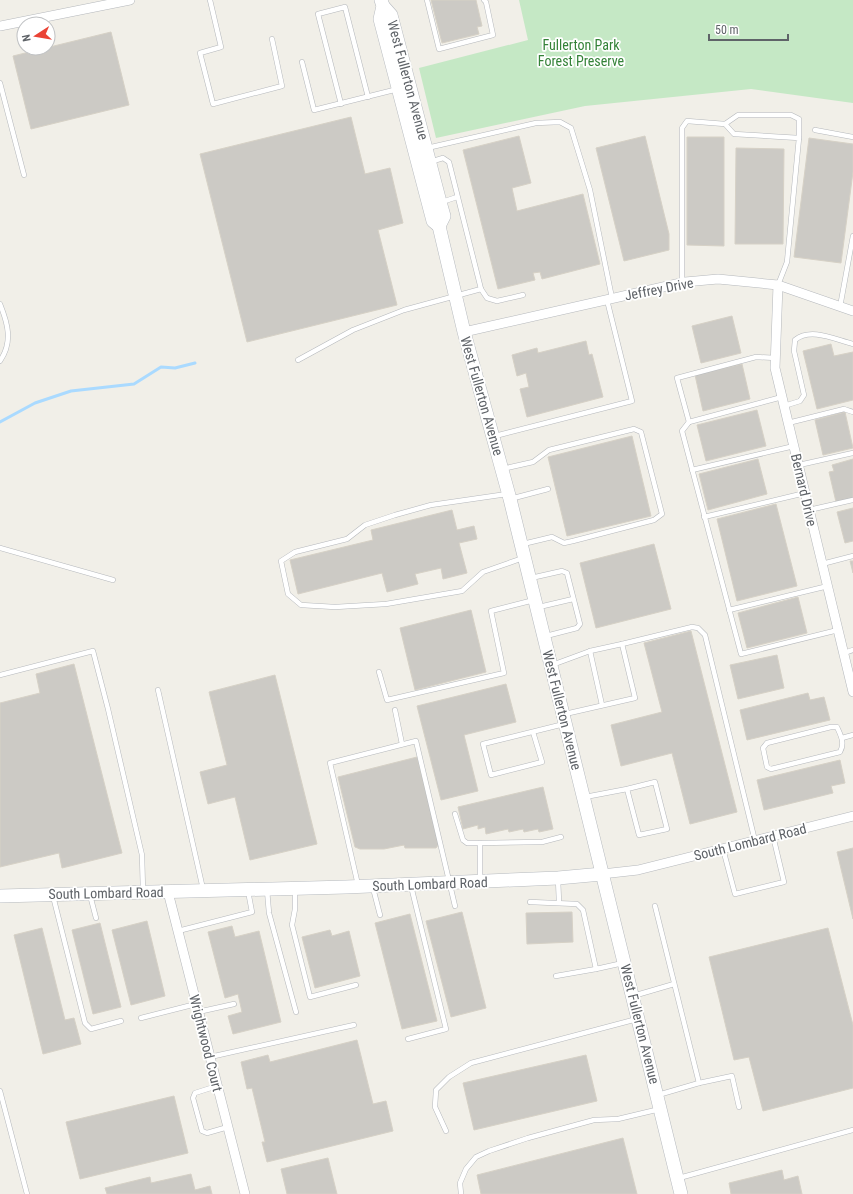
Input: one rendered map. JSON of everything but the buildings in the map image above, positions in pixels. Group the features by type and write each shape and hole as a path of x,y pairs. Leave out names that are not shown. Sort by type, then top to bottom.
{"street":[{"path":"0,26 91,4 124,1"},
{"name":"West Fullerton Avenue","path":"382,3 380,19 433,221 439,226 464,332 510,496 602,874 658,1095 681,1194"},
{"name":"West Fullerton Avenue","path":"382,3 391,15 427,148 444,216 439,226"},
{"name":"Jeffrey Drive","path":"464,332 682,282 718,279 778,285 853,311"},
{"name":"Bernard Drive","path":"778,285 775,368 853,692"},
{"name":"South Lombard Road","path":"0,896 358,887 558,878 602,874 638,870 853,816"},
{"name":"Wrightwood Court","path":"168,892 245,1194"}],"lane":[{"path":"210,0 221,47 200,53 213,104 282,86 272,40"},
{"path":"428,0 439,48 493,35 486,2 484,0"},
{"path":"341,104 318,14 345,7 368,97"},
{"path":"302,62 314,110 398,89"},
{"path":"0,83 24,175"},
{"path":"682,282 682,128 687,121 725,124 738,115 791,115 799,119 799,138 787,262 778,285"},
{"path":"427,148 536,123 560,122 571,128 590,190 610,299 632,401 493,436"},
{"path":"725,124 734,134 799,138"},
{"path":"815,130 853,137"},
{"path":"430,162 443,158 449,162 481,289 487,298 497,301 523,295"},
{"path":"440,202 457,198"},
{"path":"840,307 853,236"},
{"path":"298,360 369,323 404,310 481,289"},
{"path":"0,304 6,318 9,340 6,352 0,361"},
{"path":"838,630 741,654 682,432 689,422 783,402 800,401 804,395 794,351 796,340 800,336 812,334 853,344"},
{"path":"689,422 678,378 756,357 776,358"},
{"path":"788,423 844,409 853,412"},
{"path":"502,469 533,462 549,450 634,429 641,432 662,514 654,520 573,541 564,542 552,537 483,572 462,591 386,604 335,607 302,605 288,594 281,561 295,552 347,539 366,525 424,507 510,496 548,489"},
{"path":"692,470 794,446"},
{"path":"799,465 853,453"},
{"path":"704,517 805,493"},
{"path":"810,510 853,500"},
{"path":"0,548 113,580"},
{"path":"822,564 853,556"},
{"path":"530,578 562,571 567,574 574,599 580,624 576,628 544,636"},
{"path":"729,610 828,586"},
{"path":"379,672 387,700 504,673 491,611 574,599"},
{"path":"551,665 590,651 692,627 698,628 705,635 755,841"},
{"path":"534,732 542,762 491,775 483,744 534,732 602,705 635,698 622,644"},
{"path":"844,653 853,650"},
{"path":"590,651 602,705"},
{"path":"0,675 93,652 108,709 142,855 144,892"},
{"path":"158,690 204,891"},
{"path":"394,710 402,744"},
{"path":"831,727 837,727 842,738 842,748 840,752 771,769 767,767 762,748 767,743 831,727"},
{"path":"842,738 853,735"},
{"path":"358,887 330,763 416,741 455,906"},
{"path":"584,798 655,782 667,829 639,835 627,789"},
{"path":"455,814 463,840 467,843 542,842 561,837"},
{"path":"723,849 735,894 784,882 773,836"},
{"path":"480,843 480,882"},
{"path":"558,878 559,902"},
{"path":"408,1040 446,1029 410,884"},
{"path":"372,886 380,915"},
{"path":"295,888 295,909 292,925 310,997 356,985"},
{"path":"267,889 269,913 296,1012"},
{"path":"178,931 252,912 247,890"},
{"path":"90,894 96,918"},
{"path":"53,895 85,1023 91,1029 121,1021"},
{"path":"530,902 559,902 576,904 583,910 596,969"},
{"path":"655,906 699,1083"},
{"path":"556,976 625,963"},
{"path":"633,996 674,984"},
{"path":"141,1018 197,1008 234,1004"},
{"path":"446,1131 435,1107 436,1090 449,1077 471,1063 639,1019"},
{"path":"210,1057 354,1025"},
{"path":"658,1095 699,1083 732,1076 739,1107"},
{"path":"217,1086 195,1093 193,1098 202,1131 207,1133 228,1127"},
{"path":"0,1090 27,1194"},
{"path":"461,1194 460,1183 466,1169 476,1157 489,1151 528,1138 594,1120 618,1119 661,1109"},
{"path":"677,1179 853,1130"}],"green space":[{"name":"Fullerton Park Forest Preserve","path":"519,0 853,0 853,103 751,89 585,106 436,138 419,68 528,40"}],"waterway":[{"path":"0,422 35,403 71,391 134,384 161,367 175,368 195,363"}]}
